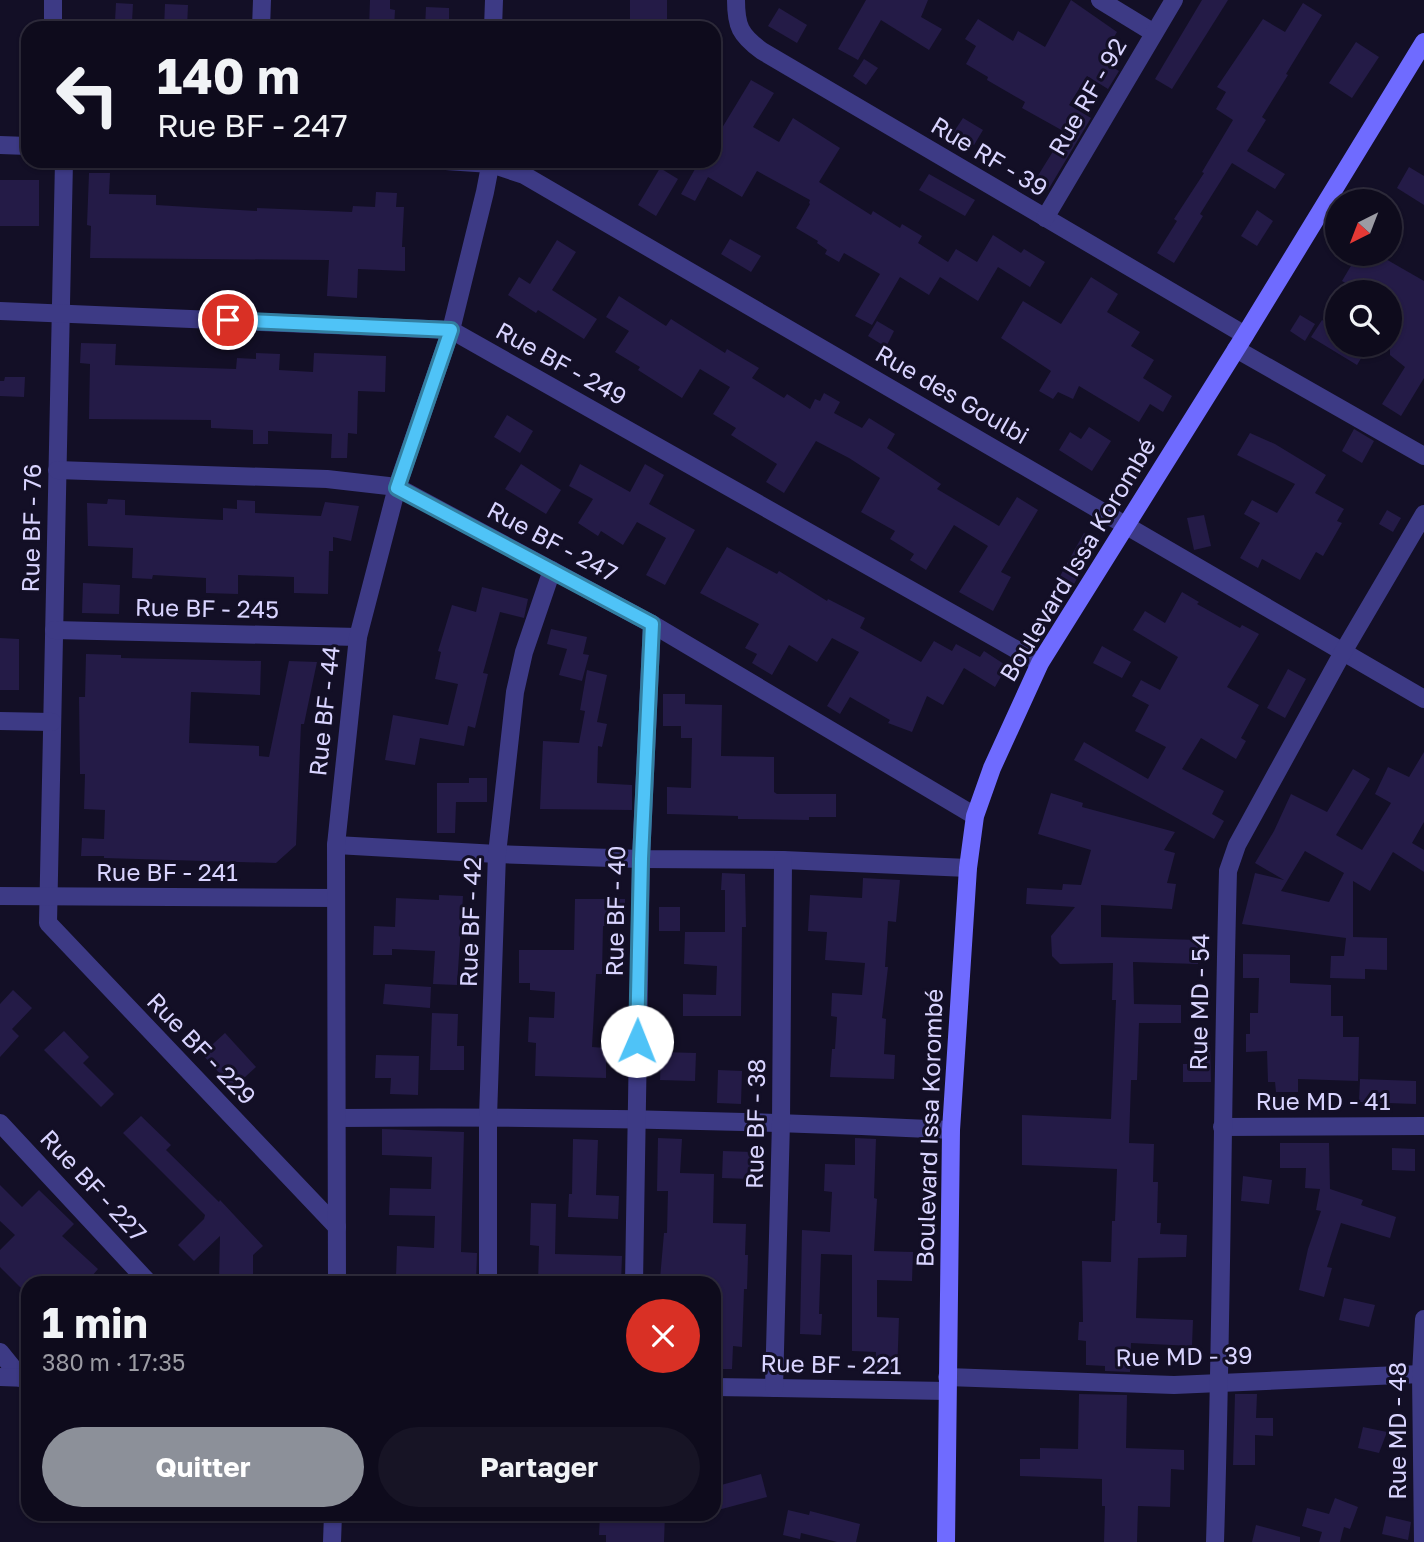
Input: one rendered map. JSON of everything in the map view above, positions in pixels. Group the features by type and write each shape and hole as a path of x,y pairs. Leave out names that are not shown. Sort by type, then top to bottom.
{"street":[{"path":"53,0 53,21"},
{"path":"261,21 262,0"},
{"path":"493,21 494,0"},
{"name":"Rue RF - 39","path":"736,0 736,20 743,34 762,51 1045,218 1424,456"},
{"path":"1100,0 1154,33"},
{"name":"Rue RF - 92","path":"1045,218 1174,0"},
{"name":"Boulevard Issa Korombé","path":"946,1542 951,1129 968,868 975,816 992,768 1040,663 1241,342 1424,42"},
{"path":"0,145 21,146"},
{"name":"Rue BF - 76","path":"48,897 64,168"},
{"name":"Rue BF - 44","path":"337,1276 336,845 358,637 397,488 451,330 490,168"},
{"name":"Rue des Goulbi","path":"506,168 524,175 1424,699"},
{"name":"Rue BF - 249","path":"0,311 451,330 1040,663"},
{"name":"Rue BF - 247","path":"58,470 327,479 397,488 652,624 975,816"},
{"name":"Rue MD - 54","path":"1215,1542 1228,871 1237,845 1343,652 1424,514"},
{"name":"Rue BF - 42","path":"488,1276 488,1117 497,854 515,692 524,652 552,570"},
{"name":"Rue BF - 40","path":"634,1276 641,859 652,624"},
{"name":"Rue BF - 245","path":"54,630 358,637"},
{"path":"0,720 52,722"},
{"path":"336,845 497,854 783,860 968,868"},
{"name":"Rue BF - 38","path":"774,1388 781,1122 783,860"},
{"name":"Rue BF - 241","path":"0,896 335,898"},
{"name":"Rue BF - 229","path":"48,897 48,923 337,1227"},
{"path":"337,1118 488,1117 781,1122 951,1129"},
{"name":"Rue BF - 227","path":"0,1123 142,1276"},
{"name":"Rue MD - 41","path":"1222,1127 1424,1126"},
{"name":"Rue MD - 48","path":"1423,1542 1421,1374 1424,1319"},
{"path":"0,1352 21,1374"},
{"name":"Rue MD - 39","path":"947,1384 1174,1385 1421,1374"},
{"path":"0,1377 21,1378"},
{"name":"Rue BF - 221","path":"721,1387 947,1384"},
{"path":"332,1542 333,1521"}],"building":[{"path":"370,0 390,0 390,9 395,10 394,21 369,21"},
{"path":"630,0 667,0 667,21 630,21"},
{"path":"866,0 928,0 921,17 942,29 929,50 881,20 858,60 838,49"},
{"path":"1071,0 1117,32 1111,42 1117,45 1106,63 1119,71 1108,89 1087,76 1069,105 1091,118 1048,190 1034,182 1065,132 1022,108 1025,102 966,64 976,46 965,39 978,19 1013,41 1018,31 1045,47"},
{"path":"1202,0 1228,0 1172,89 1155,79"},
{"path":"116,3 133,4 132,21 115,21"},
{"path":"1303,3 1322,15 1262,117 1266,120 1247,151 1285,174 1275,189 1232,163 1174,263 1157,253 1177,221 1174,219 1204,173 1202,172 1233,120 1216,109 1226,92 1217,87 1263,19 1285,32"},
{"path":"165,4 188,5 187,21 164,21"},
{"path":"426,7 449,8 449,21 425,21"},
{"path":"779,8 807,25 797,43 768,26"},
{"path":"1356,42 1379,57 1352,98 1329,83"},
{"path":"864,59 878,68 866,85 853,76"},
{"path":"751,80 774,93 753,127 779,142 793,118 840,148 819,182 871,215 873,211 900,228 902,224 922,236 918,243 948,262 956,249 977,262 993,235 1021,253 1024,249 1045,262 1030,287 998,267 978,301 940,277 929,295 900,277 872,325 855,316 880,274 844,253 839,262 825,254 827,250 817,243 818,241 796,228 810,200 757,171 742,197 708,177 695,201 681,194 693,168 721,168 722,128"},
{"path":"963,118 983,130 974,145 953,133"},
{"path":"1409,167 1424,176 1424,205 1402,189 1397,188"},
{"path":"660,168 678,179 656,216 638,205"},
{"path":"89,173 110,173 109,194 156,195 156,205 257,211 257,208 352,212 353,206 375,207 376,192 397,193 396,207 404,207 402,247 405,247 405,271 358,269 357,298 327,296 329,260 90,258 91,226 87,225"},
{"path":"929,174 975,200 965,216 919,190"},
{"path":"0,180 39,180 39,226 0,226"},
{"path":"1257,210 1273,221 1257,246 1241,236"},
{"path":"730,239 761,256 751,272 721,254"},
{"path":"557,240 576,252 552,290 597,319 584,339 508,295 519,277 530,284"},
{"path":"1351,266 1398,266 1424,281 1424,378 1401,416 1382,404 1405,367 1392,357 1402,357 1402,280 1343,280"},
{"path":"1091,277 1118,294 1107,312 1140,332 1131,346 1154,360 1143,378 1172,396 1163,412 1150,404 1139,422 1079,386 1073,399 1058,392 1053,399 1039,391 1051,371 1001,338 1023,301 1061,324"},
{"path":"619,296 666,326 671,319 725,353 727,349 759,368 752,378 784,398 787,394 810,409 815,399 820,401 824,393 840,402 834,413 862,428 869,418 895,434 887,448 941,484 937,489 999,526 1017,497 1038,510 1001,572 1011,577 993,611 959,592 988,546 954,525 926,570 910,560 914,554 890,539 895,531 861,512 880,478 849,458 816,441 784,493 766,482 777,464 731,435 736,428 713,414 730,387 700,369 682,398 615,352 629,331 606,317"},
{"path":"1300,315 1315,324 1305,341 1290,331"},
{"path":"1322,320 1325,322 1325,346 1311,337"},
{"path":"877,321 894,331 886,347 868,336"},
{"path":"81,343 116,344 115,365 236,369 237,358 256,359 256,353 280,354 279,370 313,372 314,353 386,356 385,392 358,391 357,434 348,433 347,458 331,458 332,434 268,431 268,444 253,444 253,430 211,428 211,420 89,419 90,364 80,363"},
{"path":"1344,357 1362,357 1357,365"},
{"path":"5,377 25,377 24,397 0,396 0,381 4,381"},
{"path":"507,415 533,431 520,453 494,437"},
{"path":"1089,427 1111,441 1092,471 1059,450 1070,432 1081,439"},
{"path":"1354,429 1374,441 1362,463 1342,451"},
{"path":"1250,433 1275,444 1326,475 1315,493 1344,509 1337,521 1342,523 1323,556 1316,552 1300,580 1262,559 1258,568 1240,558 1260,523 1244,514 1252,500 1277,513 1295,484 1237,455"},
{"path":"521,464 561,490 546,514 505,489"},
{"path":"580,464 630,492 645,464 664,475 649,504 695,530 665,585 646,575 666,538 637,522 623,545 601,531 598,536 578,523 593,499 569,486"},
{"path":"108,499 125,500 125,515 223,520 223,508 237,509 237,500 255,501 255,513 321,516 325,502 359,506 351,541 333,537 333,551 329,551 328,594 294,593 294,577 238,575 238,594 206,593 206,578 153,575 152,579 132,578 133,548 88,546 87,503 107,504"},
{"path":"1387,510 1401,518 1393,532 1379,524"},
{"path":"1204,515 1211,546 1194,550 1187,518"},
{"path":"1084,533 1097,541 1073,586 1059,578"},
{"path":"727,547 777,574 779,571 827,601 828,599 865,618 860,628 921,662 934,641 952,651 956,644 980,657 984,651 1007,666 995,687 964,668 943,705 927,696 912,732 888,723 890,720 850,697 840,714 827,706 859,652 832,638 817,662 789,645 772,675 752,663 757,654 745,648 759,624 700,593"},
{"path":"83,583 120,585 119,614 82,613"},
{"path":"482,587 528,599 524,618 500,612 483,673 488,674 475,728 468,726 464,746 420,738 415,765 385,760 393,715 448,725 458,684 435,679 441,652 438,651 452,605 476,612"},
{"path":"1182,592 1199,602 1197,604 1240,628 1242,625 1259,634 1227,687 1259,705 1241,738 1246,741 1236,759 1201,738 1182,769 1224,791 1212,814 1224,821 1214,839 1074,760 1084,742 1148,779 1166,747 1135,731 1149,705 1132,696 1141,680 1160,690 1178,657 1133,630 1145,611 1165,623"},
{"path":"551,629 587,637 583,654 589,655 582,681 559,675 567,649 547,644"},
{"path":"0,638 19,639 19,690 0,690"},
{"path":"1102,646 1131,662 1122,678 1093,663"},
{"path":"86,654 121,655 121,658 261,661 260,695 191,692 189,743 259,746 259,756 269,757 289,661 317,662 304,724 301,724 296,845 276,863 81,856 82,838 104,839 105,810 84,809 85,774 80,774 79,697 85,697"},
{"path":"1288,669 1306,679 1285,718 1267,708"},
{"path":"587,670 607,675 597,722 607,724 602,747 598,746 597,783 632,785 632,810 540,809 543,741 579,743 585,711 580,710"},
{"path":"663,694 685,694 685,704 722,705 721,756 774,757 774,792 836,794 836,817 809,817 809,820 738,819 738,816 667,814 667,787 691,788 692,738 681,738 681,726 663,726"},
{"path":"1424,752 1424,822 1412,843 1424,850 1424,872 1393,852 1370,891 1353,881 1353,937 1387,938 1387,970 1365,969 1365,979 1330,978 1331,956 1344,956 1346,938 1242,924 1255,873 1284,880 1255,863 1291,794 1327,812 1353,769 1370,779 1336,835 1362,850 1391,803 1375,794 1388,767 1409,777","holes":["1305,851 1344,873 1329,902 1281,891"]},
{"path":"469,778 487,778 487,802 456,802 455,833 437,833 437,783 469,783"},
{"path":"1051,793 1083,803 1082,807 1175,832 1164,850 1175,853 1167,883 1176,884 1172,909 1101,905 1101,937 1198,940 1198,964 1133,962 1134,1004 1181,1005 1181,1023 1139,1023 1137,1080 1131,1080 1129,1143 1154,1144 1153,1182 1158,1182 1157,1223 1161,1223 1160,1234 1187,1235 1186,1257 1138,1258 1136,1318 1193,1320 1192,1346 1131,1343 1130,1372 1105,1371 1105,1366 1086,1365 1086,1341 1078,1340 1079,1322 1083,1322 1082,1261 1111,1262 1117,1169 1022,1165 1022,1115 1111,1119 1116,1000 1112,1000 1113,963 1060,964 1052,956 1051,936 1075,907 1026,904 1027,888 1062,890 1063,884 1081,885 1091,850 1038,834"},
{"path":"722,873 745,874 746,927 742,927 741,1016 683,1016 683,994 716,995 717,966 684,964 685,932 725,932 725,890 721,890"},
{"path":"863,878 900,880 896,922 888,921 885,967 888,967 882,1018 886,1019 884,1054 895,1055 894,1079 830,1077 837,1017 831,1016 832,993 862,995 865,963 825,960 827,932 808,931 810,895 862,898"},
{"path":"439,895 463,896 457,985 433,984 435,951 392,949 392,955 373,955 374,926 395,927 396,898 439,900"},
{"path":"575,899 625,899 625,927 603,926 602,974 596,974 592,1047 606,1048 606,1078 535,1076 536,1043 528,1042 529,1017 554,1018 555,992 530,990 530,983 519,983 519,950 574,950"},
{"path":"659,907 680,907 680,931 659,931"},
{"path":"1243,954 1290,955 1290,983 1331,985 1331,1016 1343,1016 1343,1037 1359,1037 1358,1081 1298,1079 1298,1092 1276,1092 1275,1082 1268,1082 1267,1051 1246,1052 1246,1034 1250,1034 1250,1013 1258,1013 1259,978 1243,978"},
{"path":"385,984 431,987 430,1008 383,1004"},
{"path":"13,990 32,1008 12,1029 19,1036 0,1057 0,1004"},
{"path":"432,1013 458,1014 457,1046 464,1046 464,1070 430,1070"},
{"path":"64,1031 89,1057 83,1063 114,1094 101,1107 44,1050"},
{"path":"225,1033 256,1067 233,1088 202,1054"},
{"path":"1210,1046 1211,1082 1183,1082 1183,1064 1195,1064 1195,1047"},
{"path":"661,1052 696,1053 695,1081 660,1080"},
{"path":"376,1055 419,1056 418,1095 390,1094 391,1078 375,1078"},
{"path":"718,1070 742,1071 741,1104 717,1103"},
{"path":"1360,1079 1416,1081 1416,1104 1359,1102"},
{"path":"141,1116 171,1145 166,1150 219,1202 220,1200 263,1246 253,1255 253,1276 219,1276 220,1236 194,1261 178,1245 205,1215 123,1133"},
{"path":"382,1129 464,1132 461,1252 477,1253 476,1276 396,1276 397,1246 434,1248 435,1216 389,1215 390,1188 431,1189 432,1157 382,1155"},
{"path":"658,1138 682,1139 680,1173 714,1174 713,1223 746,1224 747,1289 744,1289 742,1347 733,1346 732,1369 721,1369 721,1276 660,1276 664,1233 667,1233 668,1191 657,1191"},
{"path":"855,1138 876,1139 874,1251 913,1252 912,1281 877,1280 877,1317 899,1318 897,1374 875,1373 876,1352 852,1351 852,1255 821,1254 821,1335 800,1334 802,1230 830,1232 832,1192 824,1191 825,1164 855,1165"},
{"path":"573,1139 598,1140 596,1195 619,1196 618,1219 568,1217 569,1194 572,1194"},
{"path":"1280,1143 1329,1143 1330,1189 1363,1200 1361,1205 1396,1217 1390,1238 1341,1223 1327,1267 1332,1268 1324,1297 1299,1290 1308,1249 1321,1211 1316,1210 1320,1189 1305,1188 1306,1168 1280,1168"},
{"path":"1392,1148 1415,1149 1415,1171 1392,1170"},
{"path":"723,1151 752,1152 751,1179 722,1178"},
{"path":"1243,1176 1272,1180 1269,1204 1241,1201"},
{"path":"0,1185 22,1207 39,1190 74,1224 62,1236 98,1269 92,1276 21,1276 21,1288 0,1267 0,1250 15,1235 0,1221"},
{"path":"531,1203 556,1204 555,1254 622,1256 621,1276 538,1276 539,1246 530,1245"},
{"path":"1344,1298 1375,1305 1369,1327 1339,1320"},
{"path":"1079,1394 1127,1395 1126,1448 1184,1450 1184,1470 1171,1469 1170,1507 1138,1506 1137,1542 1104,1542 1105,1506 1102,1506 1102,1479 1020,1476 1020,1459 1040,1459 1040,1448 1078,1449"},
{"path":"1235,1394 1257,1394 1256,1418 1273,1418 1273,1436 1255,1435 1255,1465 1233,1465"},
{"path":"1363,1427 1387,1432 1379,1453 1358,1448"},
{"path":"761,1474 767,1497 721,1509 721,1485"},
{"path":"1335,1498 1358,1507 1350,1529 1344,1527 1340,1542 1319,1542 1322,1532 1302,1526 1307,1508 1329,1514"},
{"path":"788,1510 809,1515 810,1511 860,1524 856,1542 837,1542 801,1533 800,1539 783,1535"},
{"path":"1386,1516 1411,1522 1408,1540 1382,1534"},
{"path":"600,1521 665,1521 664,1542 606,1542 606,1535 599,1535"},
{"path":"1256,1525 1300,1537 1300,1542 1252,1542"}],"route":[{"path":"228,320 451,330 397,488 652,624 641,859 637,1041"}]}
